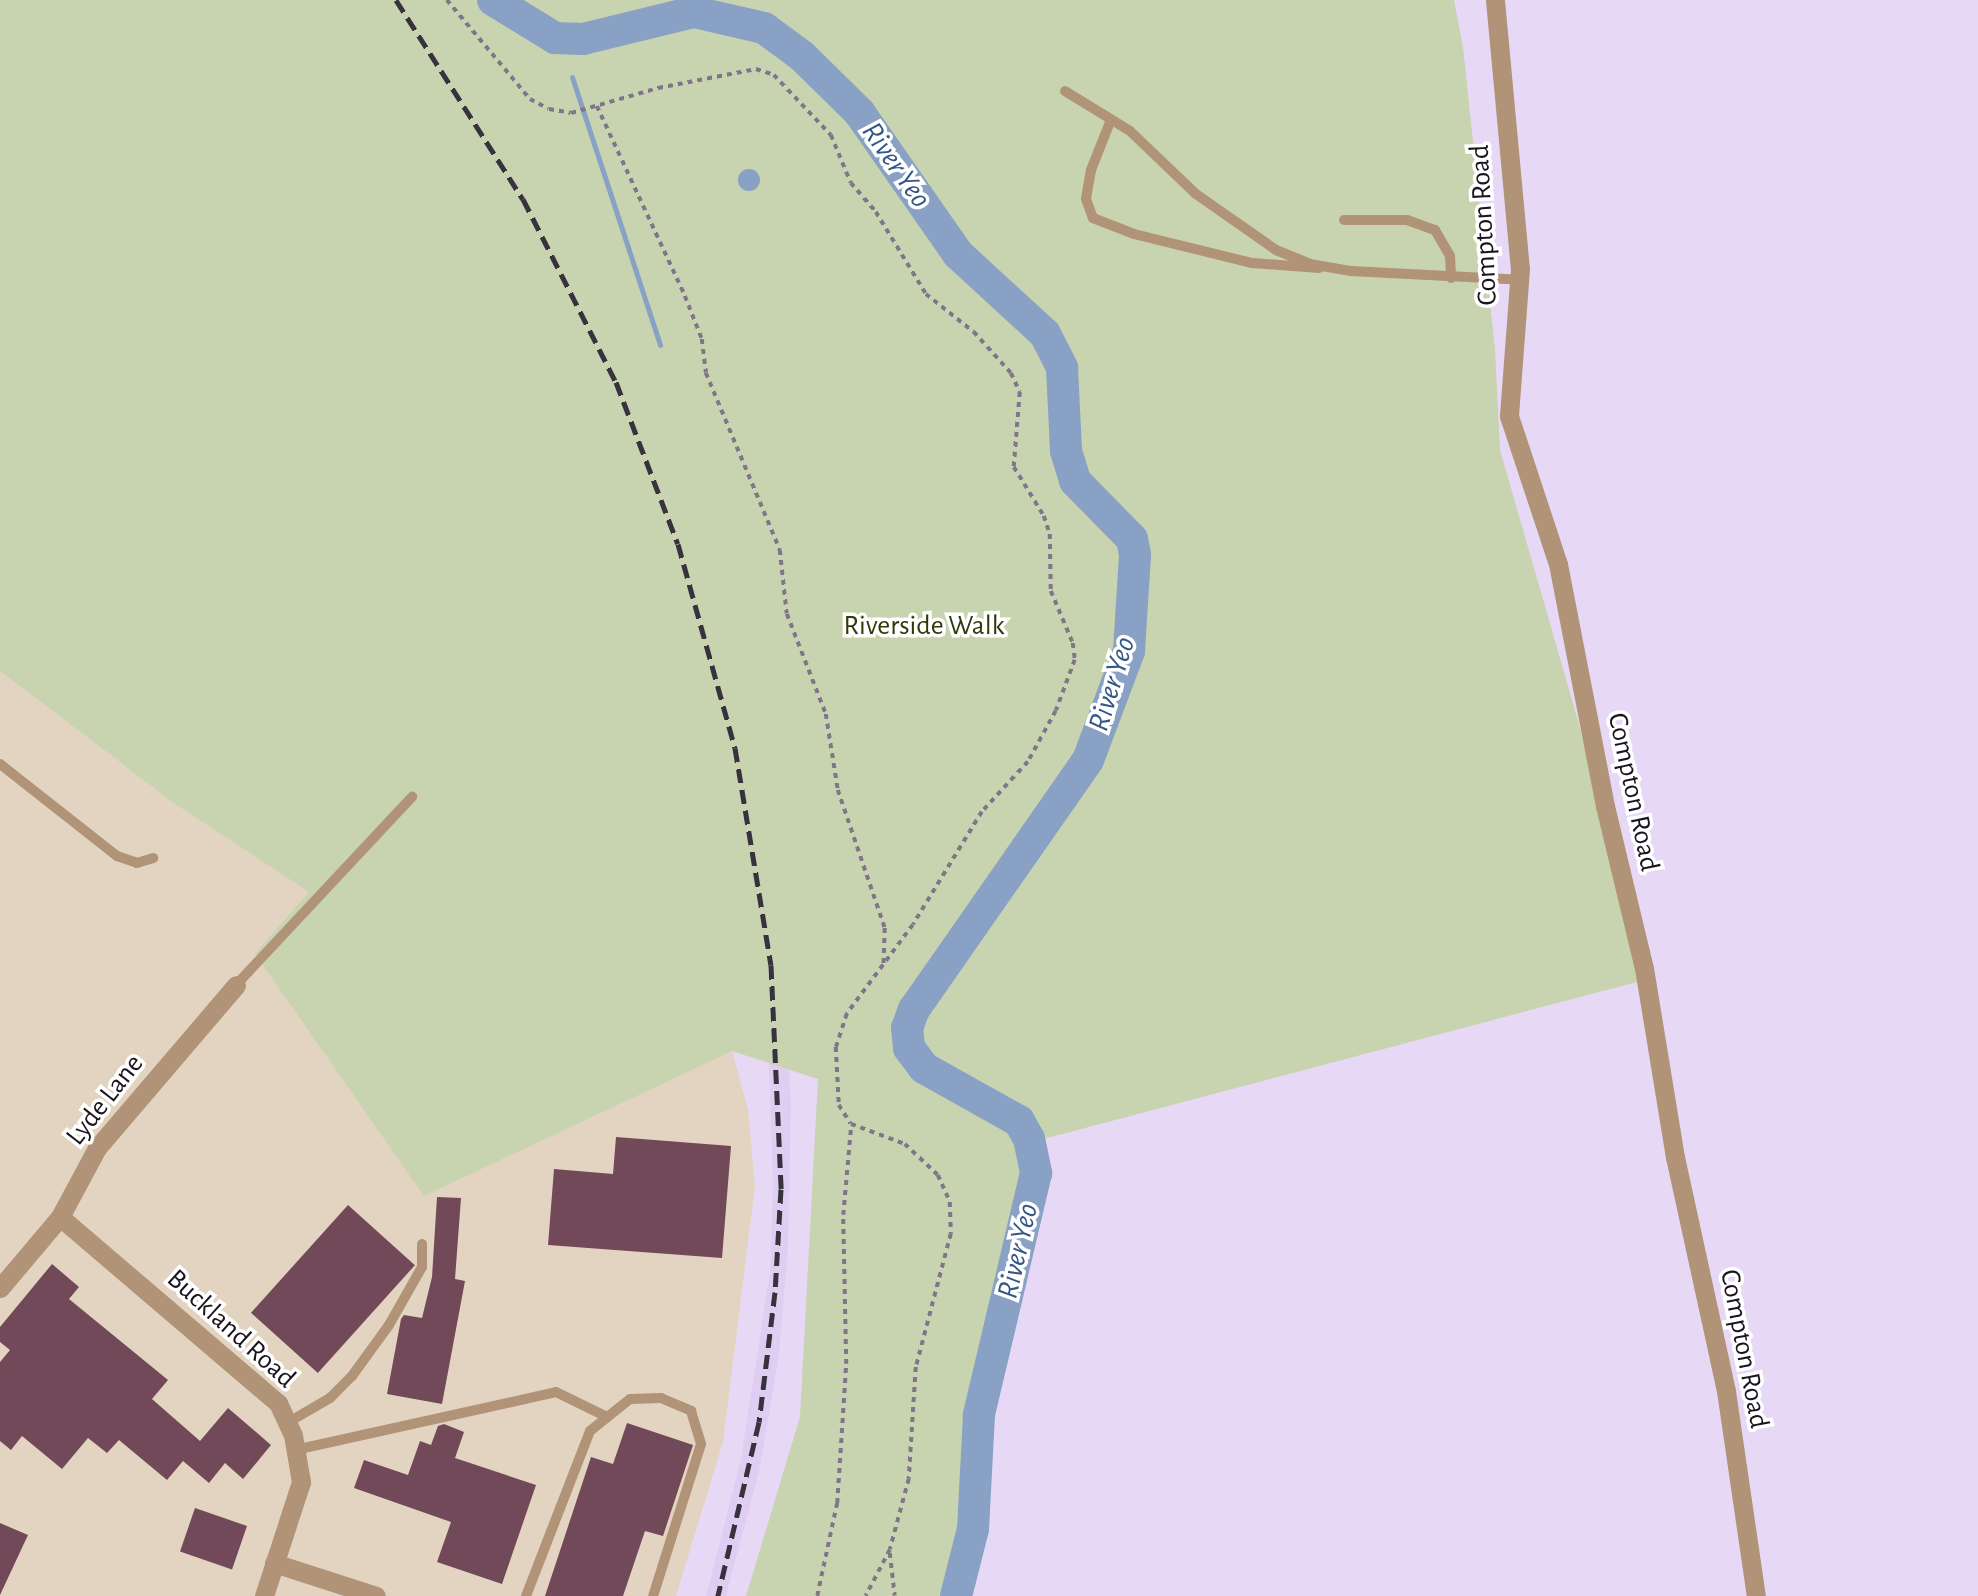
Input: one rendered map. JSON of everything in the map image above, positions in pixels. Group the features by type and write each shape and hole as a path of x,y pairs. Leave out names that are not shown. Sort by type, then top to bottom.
{"street":[{"name":"Compton Road","path":"1495,0 1520,280 1509,416 1558,564 1605,806 1644,968 1675,1157 1726,1391 1756,1596"},
{"name":"Lyde Lane","path":"0,1287 60,1217 97,1148 236,985"},
{"name":"Buckland Road","path":"60,1217 278,1403 295,1450 301,1482 264,1596"},
{"path":"274,1563 376,1596"}],"lane":[{"path":"1065,91 1110,122 1130,131 1178,178 1236,225 1276,250 1326,267"},
{"path":"1110,122 1091,170 1087,199 1093,218 1134,234 1252,264 1291,270 1326,267 1451,278 1520,280"},
{"path":"1344,220 1407,220 1435,230 1450,256 1451,278"},
{"path":"0,764 117,856 137,863 153,858"},
{"path":"236,985 412,797"},
{"path":"287,1423 330,1398 352,1376 422,1267 422,1244"},
{"path":"295,1450 556,1391 607,1417"},
{"path":"526,1596 573,1467 590,1431 630,1399 661,1398 691,1412 701,1444 653,1596"}],"path":[{"path":"447,0 530,99 550,110 571,113 658,88 756,69 774,75 831,135 851,183 876,212 926,294 974,332 1011,373 1020,392 1014,467 1045,516 1050,534 1051,591 1073,643 1074,660 1056,711 1028,762 982,812 884,967 847,1014 835,1047 839,1105 851,1124 844,1215 846,1364 838,1489 817,1596"},
{"path":"597,106 685,296 702,339 706,373 780,550 788,614 826,714 838,790 885,928 884,967"},
{"path":"851,1124 905,1144 938,1175 950,1202 951,1234 916,1367 909,1479 890,1550 866,1596"},
{"path":"890,1550 895,1596"}],"shaded area":[{"path":"0,671 175,804 309,892 424,1196 732,1050 748,1110 755,1186 723,1442 676,1596 0,1596"},
{"path":"782,961 791,1104 788,1248 779,1355 759,1472 726,1596 706,1596 741,1459 770,1271 773,1184 767,1011"}],"green space":[{"name":"Riverside Walk","path":"0,0 1454,0 1463,47 1495,349 1500,450 1652,978 1051,1137 1014,1142 1021,1165 1021,1191 972,1381 960,1520 945,1596 746,1596 800,1417 818,1079 732,1051 424,1196 255,954 309,892 175,804 0,671"}],"water":[{"path":"749,169 757,172 760,180 757,188 749,191 741,188 738,180 741,172"}],"building":[{"path":"616,1137 731,1146 722,1258 548,1245 554,1169 613,1174"},
{"path":"437,1197 461,1198 455,1279 465,1281 442,1404 387,1394 401,1319 404,1315 422,1318 432,1277"},
{"path":"348,1205 415,1265 318,1373 251,1313"},
{"path":"52,1264 79,1287 69,1299 168,1380 152,1399 200,1441 228,1408 271,1445 243,1479 225,1463 209,1483 183,1461 167,1480 119,1440 107,1453 88,1438 62,1469 22,1436 11,1450 0,1441 0,1362 10,1350 0,1342 0,1327"},
{"path":"627,1423 693,1445 663,1536 645,1531 623,1596 545,1596 591,1457 613,1464"},
{"path":"444,1424 464,1432 455,1458 536,1485 502,1584 437,1562 451,1522 354,1488 364,1460 408,1475 420,1441 431,1445 438,1426"},
{"path":"195,1508 247,1526 232,1569 180,1551"},
{"path":"0,1523 28,1535 0,1595"}],"waterway":[{"name":"River Yeo","path":"493,0 555,38 583,39 694,12 764,28 802,56 859,112 958,254 1045,334 1062,368 1066,451 1075,481 1132,539 1135,555 1129,651 1088,760 914,1009 907,1028 909,1048 924,1068 1019,1121 1029,1139 1036,1173 979,1415 973,1529 956,1596"},
{"path":"572,77 660,345"}],"railway":[{"path":"396,0 523,199 616,382 678,544 735,748 771,965 781,1189 775,1292 759,1422 718,1596"}]}
